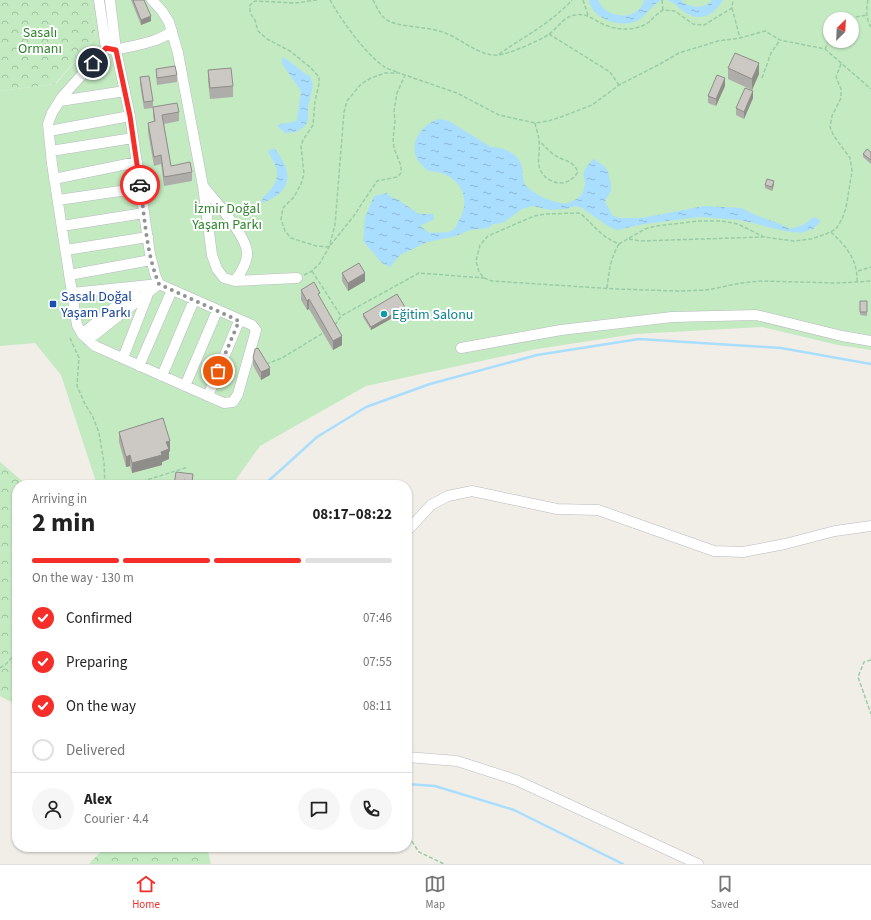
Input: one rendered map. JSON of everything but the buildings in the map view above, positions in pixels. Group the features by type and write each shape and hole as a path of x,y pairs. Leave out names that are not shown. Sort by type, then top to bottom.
{"street":[{"path":"72,293 159,284 239,321 252,325 256,330 238,394 233,402 224,403 95,346 85,337 77,325 54,179 48,124 52,112 60,101 106,48 99,0"},
{"path":"110,0 116,50 130,116 151,260 159,284"},
{"path":"152,0 162,11 172,31 183,77 203,186 212,255 217,269 224,278 235,282 297,278"},
{"path":"106,48 116,50 155,40 172,31"},
{"path":"60,101 125,91"},
{"path":"49,131 130,116"},
{"path":"51,151 133,138"},
{"path":"54,179 137,162"},
{"path":"203,186 242,236 247,246 248,256 235,282"},
{"path":"58,200 141,188"},
{"path":"62,226 144,213"},
{"path":"66,250 148,237"},
{"path":"70,275 151,260"},
{"path":"85,337 148,294 159,284"},
{"path":"85,337 140,286"},
{"path":"139,366 172,290"},
{"path":"123,358 148,294"},
{"path":"162,376 194,300"},
{"path":"185,386 217,311"},
{"path":"461,348 561,330 672,317 756,315 842,336 871,340"},
{"path":"208,396 239,321"},
{"path":"412,526 431,505 448,496 472,490 557,509 598,510 714,550 743,552 785,544 836,531 871,526"},
{"path":"412,757 457,761 516,780 698,864"}],"path":[{"path":"317,0 294,3 255,1 250,5 250,13 258,31 267,39 290,51 310,67 319,77 319,84 314,101 313,125 303,140 301,146 304,174 301,184 294,197 283,208 281,219 285,231 291,238 316,246 329,247"},
{"path":"330,0 350,30 375,59 384,67 457,93 499,115 535,123 561,118 592,105 619,85 678,53 718,41 740,38 765,31 780,40 825,49 871,89"},
{"path":"373,0 385,19 395,24 445,33 485,54 498,55 518,49 549,34 562,21 574,15 585,14 611,28 627,29 638,27 648,22 663,10 675,11 693,24 704,25 732,8"},
{"path":"498,55 555,16 572,0"},
{"path":"583,0 588,16"},
{"path":"662,0 663,10"},
{"path":"733,0 732,8 740,38"},
{"path":"868,0 867,14 868,23 871,28"},
{"path":"859,16 867,14"},
{"path":"549,34 610,72 619,85"},
{"path":"762,78 771,53 780,40"},
{"path":"629,239 640,241 764,237 794,241 811,239 836,229 846,208 852,171 850,158 834,136 830,127 832,116 841,98 841,89 836,77 841,64"},
{"path":"329,247 335,225 344,112 347,101 361,84 370,78 385,73 399,73"},
{"path":"297,278 312,271 320,263 329,247 353,217 377,181 397,177 401,173 401,166 394,148 394,111 397,93 405,75"},
{"path":"535,123 539,141 539,170 550,180 559,183 574,178 578,172 575,166 569,161 552,153 539,141"},
{"path":"484,278 479,272 476,261 480,246 488,236 534,216 545,214 580,213 605,238 619,244"},
{"path":"607,288 610,262 619,244 645,229 656,226 699,221 722,221 738,224 764,237"},
{"path":"831,232 847,250 858,272 857,282"},
{"path":"858,272 871,267"},
{"path":"312,271 341,316"},
{"path":"332,328 341,316 419,273 484,278 492,281 684,291 707,290 741,283 760,281 838,283 871,281"},
{"path":"264,365 282,358 323,334"},
{"path":"70,338 79,358 77,386 93,417 99,433 104,463 105,480"},
{"path":"147,480 188,467"},
{"path":"0,668 12,657"},
{"path":"871,660 864,662 858,676 871,714"},
{"path":"412,841 420,852 444,864"}],"green space":[{"name":"Sasalı Ormanı","path":"0,0 90,0 96,36 55,84 0,91"},
{"name":"İzmir Doğal Yaşam Parkı","path":"90,0 871,0 871,350 838,345 762,327 635,334 537,349 366,386 260,446 236,480 95,480 61,375 35,343 0,346 0,91 56,84 96,36"},
{"path":"0,462 21,480 12,480 12,702 0,696"},
{"path":"100,852 208,852 211,864 89,864"}],"water":[{"path":"589,0 598,0 602,7 615,14 630,15 641,7 644,0 661,0 640,19 634,22 618,23 602,18 591,7"},
{"path":"667,0 681,0 688,5 701,7 712,0 723,0 710,14 695,17 689,15 674,3"},
{"path":"282,57 310,76 313,85 308,107 308,121 305,126 296,132 285,133 277,126 297,120 301,91 282,64"},
{"path":"439,119 449,121 491,147 501,148 510,152 521,162 524,181 530,190 547,199 564,204 575,200 583,192 585,184 584,172 593,159 603,165 607,170 611,183 611,191 605,202 613,216 620,218 642,218 704,206 741,208 790,229 803,225 814,217 821,221 813,229 800,233 785,231 740,220 700,217 644,224 617,230 608,226 582,208 575,206 566,209 550,210 533,206 522,209 503,223 493,224 489,228 470,230 456,236 427,242 400,255 390,267 382,263 363,241 365,217 374,196 387,193 392,198 397,199 419,214 433,214 434,219 420,226 430,233 451,231 454,229 463,211 464,202 460,186 447,175 428,171 419,162 416,155 415,142 418,136 427,125"},
{"path":"274,148 285,165 287,181 279,194 272,199 261,203 263,197 271,190 277,176 277,169 268,151"}],"waterway":[{"path":"270,480 317,437 366,407 430,384 537,355 639,339 781,348 871,364"},
{"path":"412,784 435,786 514,810 623,864"}],"way so far":[{"path":"140,185 150,254 159,284 239,321 218,371"}],"place":[{"name":"Sasalı Doğal Yaşam Parkı","path":"53,304"},
{"name":"Eğitim Salonu","path":"384,314"}],"route":[{"path":"93,63 106,48 116,50 130,116 140,185"}]}
